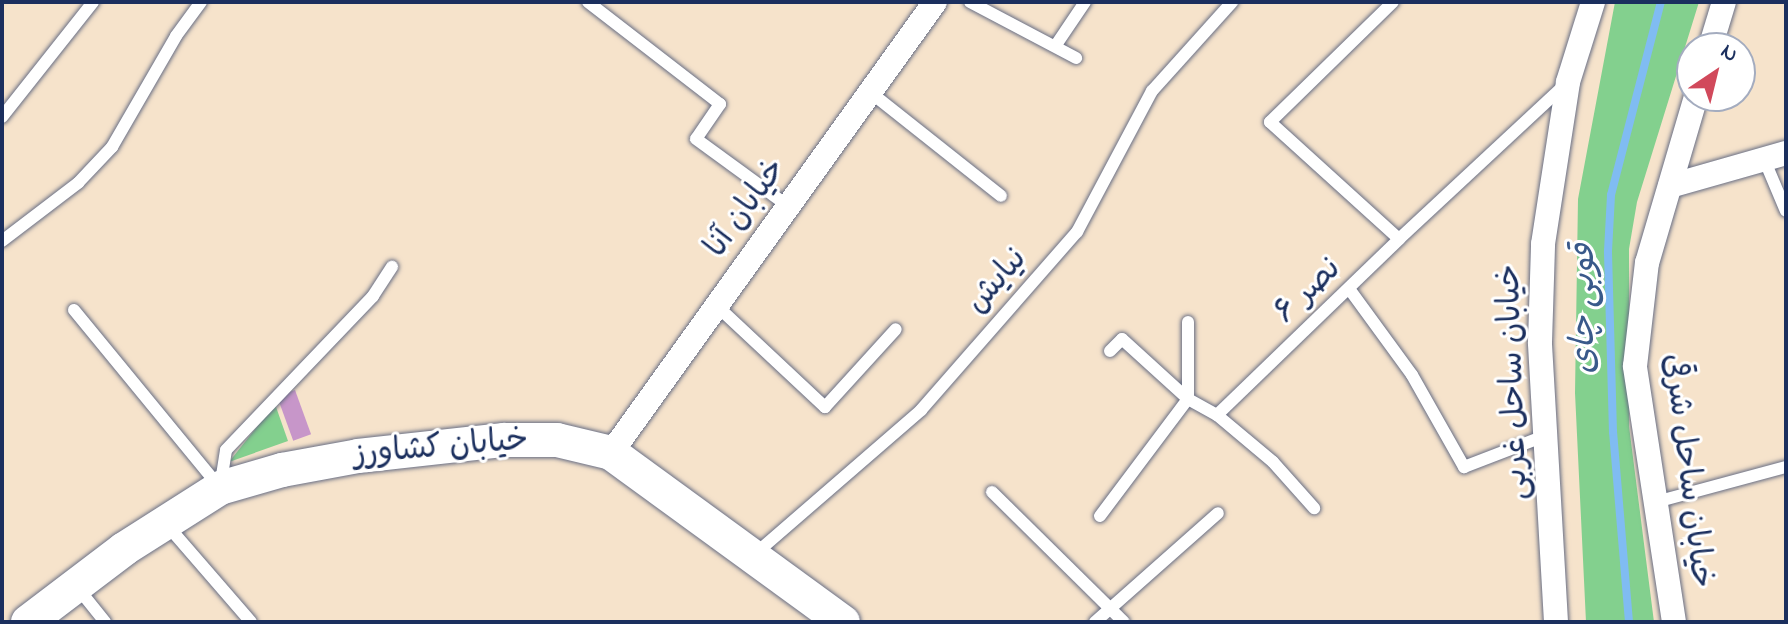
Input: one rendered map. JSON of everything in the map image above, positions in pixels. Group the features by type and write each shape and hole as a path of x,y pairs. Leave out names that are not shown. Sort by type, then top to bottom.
{"main road":[{"name":"خیابان کشاورز","path":"28,622 76,584 220,488 282,470 358,456 504,440 557,440 611,453 843,622"}],"street":[{"name":"خیابان آنا","path":"611,453 935,2"},
{"name":"خیابان ساحل غربی","path":"1553,621 1547,435 1540,342 1543,244 1568,82 1593,2"},
{"path":"1715,32 1724,2"},
{"name":"خیابان ساحل شرقی","path":"1674,622 1635,366 1647,263 1691,112"},
{"path":"1670,186 1775,156"}],"lane":[{"path":"2,117 93,2"},
{"path":"2,241 78,183 112,147 176,36 201,2"},
{"path":"588,2 720,104 696,139 788,206"},
{"path":"970,2 1076,58"},
{"path":"1056,45 1085,2"},
{"name":"نیایش","path":"753,556 921,410 1077,232 1152,91 1232,2"},
{"path":"1393,2 1270,122 1399,239"},
{"name":"نصر ۶","path":"1217,415 1350,290 1399,239 1568,82"},
{"path":"870,92 1001,196"},
{"path":"1775,156 1786,211"},
{"path":"220,488 226,450 373,296 392,267"},
{"path":"1350,290 1412,375 1464,467 1547,435"},
{"path":"717,306 825,407 896,329"},
{"path":"74,310 220,488"},
{"path":"1100,516 1188,399 1188,322"},
{"path":"1110,351 1122,339 1188,399 1217,415 1273,462 1314,508"},
{"path":"1656,502 1786,467"},
{"path":"992,492 1124,622"},
{"path":"1095,622 1218,513"},
{"path":"165,523 251,622"},
{"path":"76,584 105,622"}],"green space":[{"path":"1615,2 1699,2 1690,32 1676,32 1676,76 1637,202 1629,249 1629,426 1654,622 1586,622 1575,393 1578,199"},
{"path":"275,404 288,441 229,462"}],"building":[{"path":"295,390 311,434 293,441 277,396"}],"waterway":[{"name":"قوبی چای","path":"1629,622 1613,432 1608,251 1611,195 1661,2"}]}
